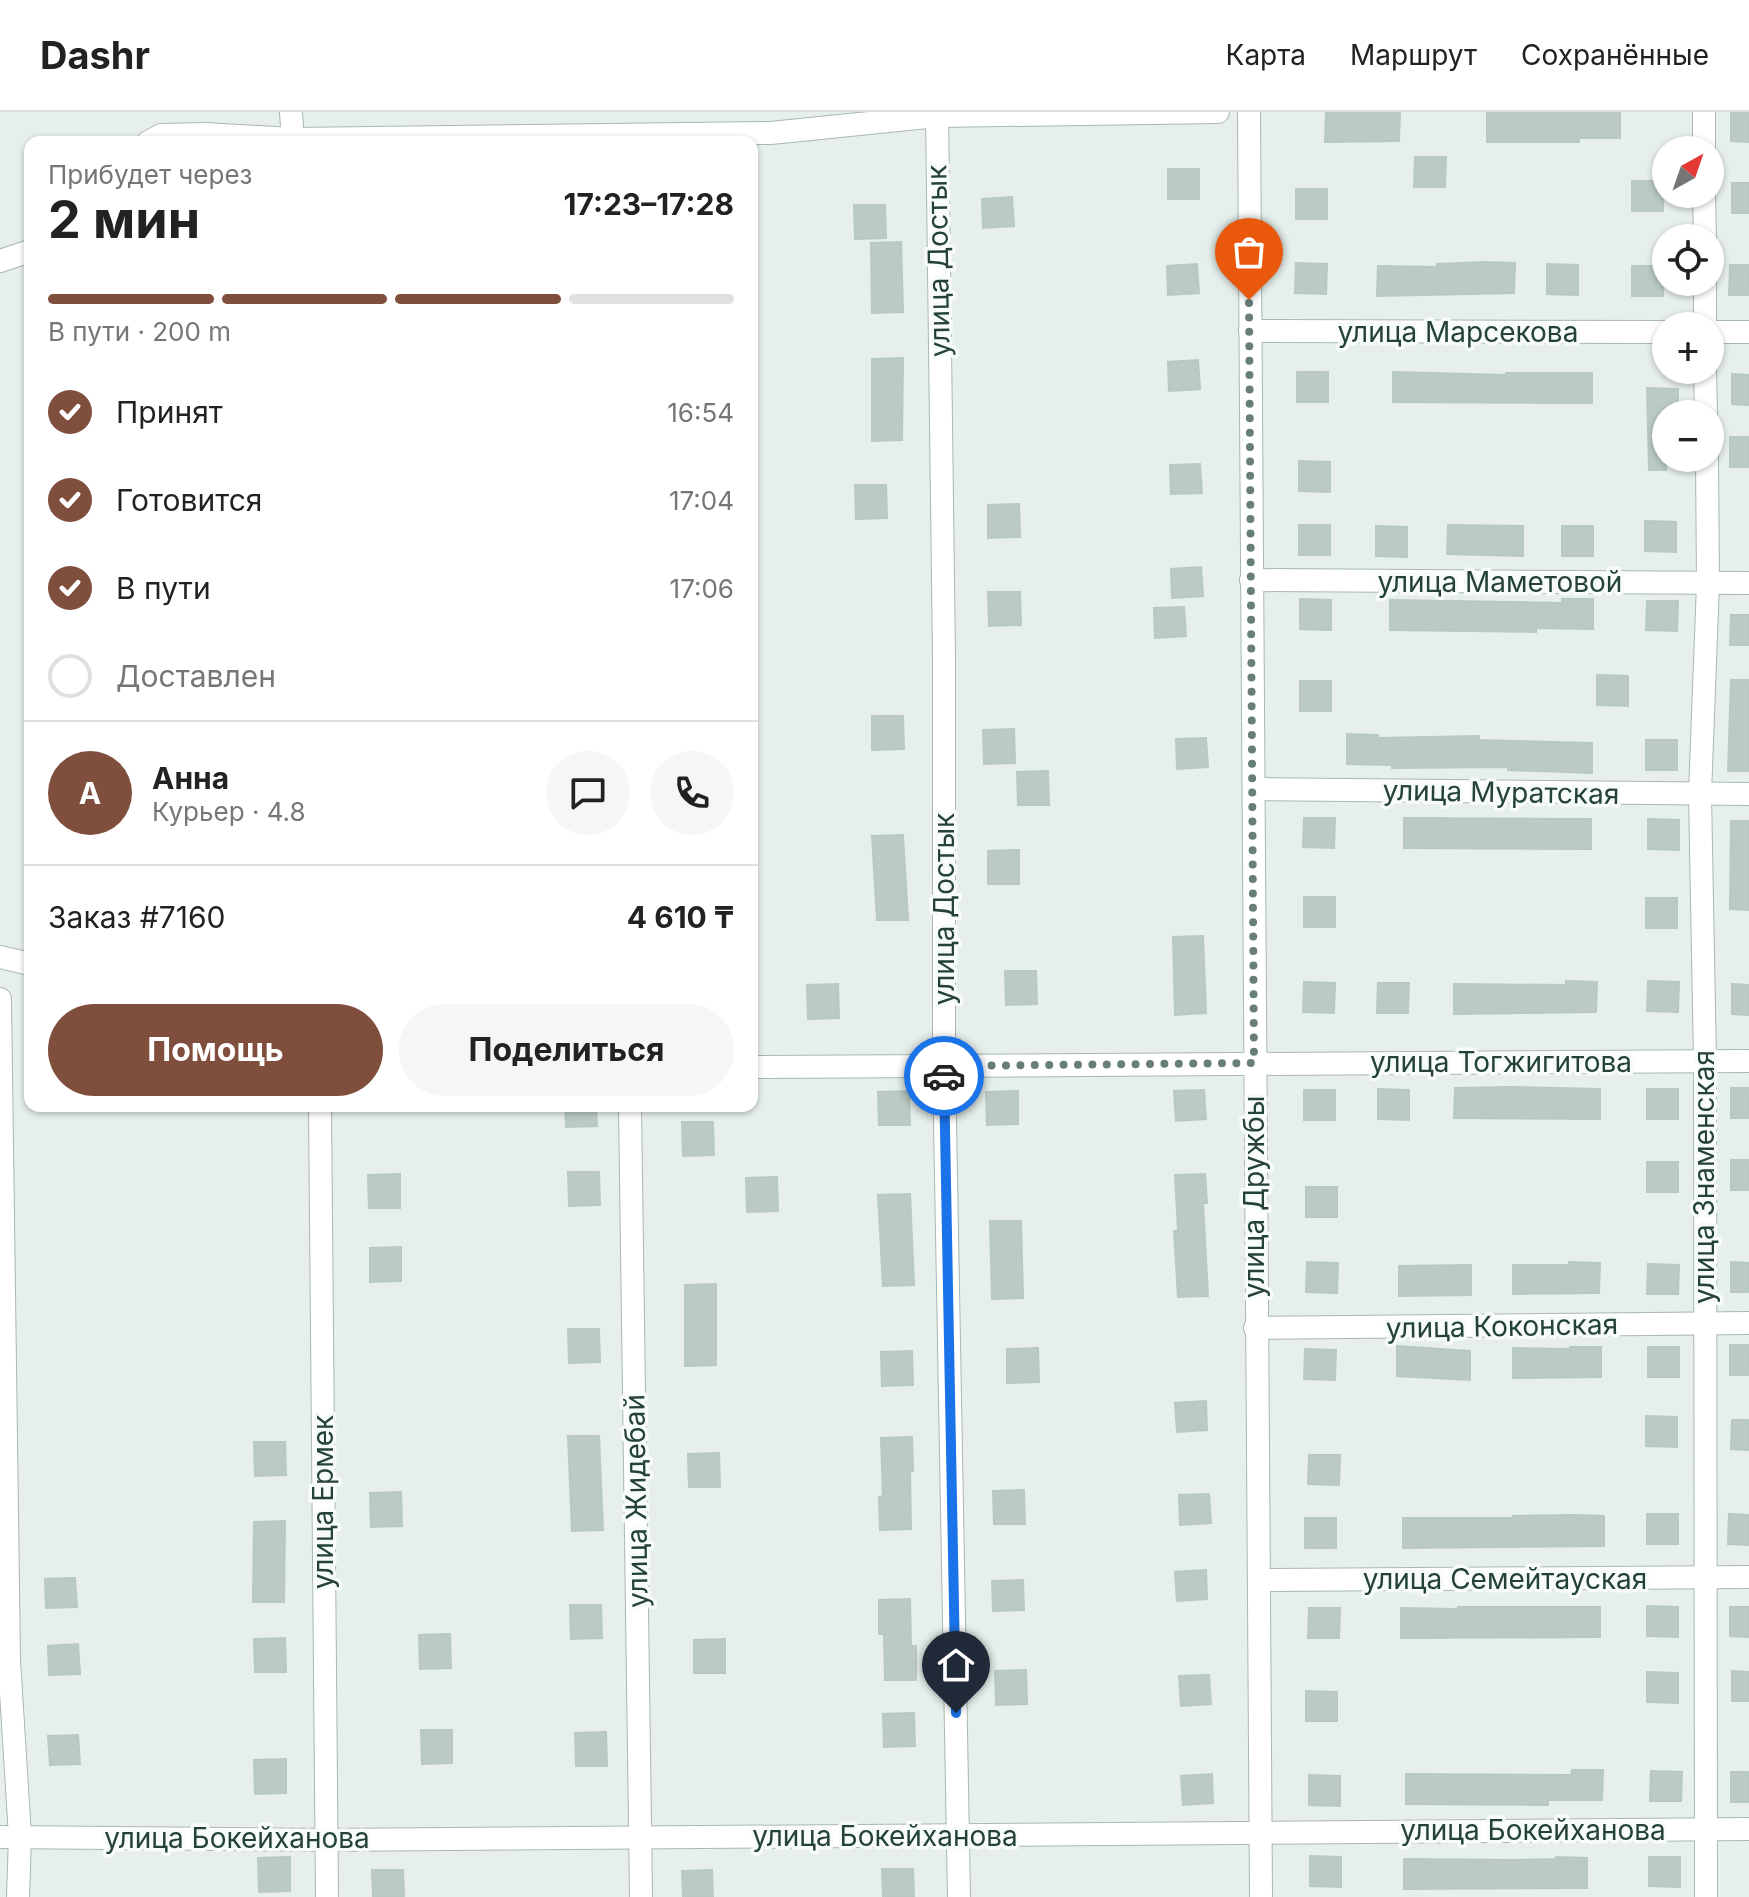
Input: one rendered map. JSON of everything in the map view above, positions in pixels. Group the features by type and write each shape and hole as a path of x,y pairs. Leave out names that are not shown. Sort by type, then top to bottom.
{"street":[{"path":"291,112 292,136"},
{"path":"425,136 612,129 771,133 937,114 1218,112"},
{"path":"1233,112 1248,112"},
{"name":"улица Дружбы","path":"1248,112 1261,1897"},
{"path":"1704,112 1704,136"},
{"name":"улица Достык","path":"937,114 944,658 944,1066 959,1897"},
{"path":"159,136 231,136"},
{"path":"0,261 24,253"},
{"name":"улица Марсекова","path":"1250,331 1652,332"},
{"path":"1724,332 1749,332"},
{"name":"улица Знаменская","path":"1706,1897 1705,1061 1700,794 1708,583 1707,472"},
{"name":"улица Маметовой","path":"1251,580 1749,583"},
{"name":"улица Муратская","path":"1254,789 1749,794"},
{"path":"0,957 24,963"},
{"path":"0,999 10,1837 18,1897"},
{"name":"улица Тогжигитова","path":"758,1067 1749,1061"},
{"name":"улица Ермек","path":"320,1112 327,1897"},
{"name":"улица Жидебай","path":"630,1112 641,1897"},
{"name":"улица Коконская","path":"1255,1328 1749,1323"},
{"name":"улица Семейтауская","path":"1260,1580 1749,1577"},
{"name":"улица Бокейханова","path":"10,1837 326,1840 1749,1829"}],"building":[{"path":"1326,112 1400,112 1399,141 1325,142"},
{"path":"1487,112 1620,112 1620,138 1579,138 1579,142 1487,142"},
{"path":"1731,112 1749,112 1749,142 1731,141"},
{"path":"1415,157 1446,157 1445,187 1414,187"},
{"path":"1168,169 1199,169 1199,199 1168,199"},
{"path":"1632,181 1652,181 1652,208 1663,208 1663,211 1632,211"},
{"path":"1732,183 1749,183 1749,213 1732,213"},
{"path":"1296,189 1327,189 1327,219 1296,219"},
{"path":"1012,197 1014,226 983,228 982,199"},
{"path":"854,205 885,205 886,238 855,239"},
{"path":"901,242 903,312 872,313 871,243"},
{"path":"1296,263 1327,264 1326,294 1295,293"},
{"path":"1515,263 1514,293 1377,296 1378,266 1437,267 1437,264"},
{"path":"1197,264 1199,293 1168,295 1167,266"},
{"path":"1547,264 1578,265 1578,295 1547,294"},
{"path":"1730,265 1749,265 1749,295 1729,295"},
{"path":"1632,266 1652,266 1652,296 1632,296"},
{"path":"903,358 902,440 872,441 872,359"},
{"path":"1198,360 1200,389 1169,391 1168,362"},
{"path":"1297,372 1328,372 1328,402 1297,402"},
{"path":"1393,372 1506,375 1592,373 1592,403 1393,402"},
{"path":"1732,374 1749,375 1749,405 1732,404"},
{"path":"1647,388 1678,389 1678,400 1652,400 1652,470 1649,470"},
{"path":"1730,437 1749,437 1749,467 1730,467"},
{"path":"1299,461 1330,462 1330,492 1299,491"},
{"path":"1200,464 1202,493 1171,494 1170,465"},
{"path":"855,485 886,485 887,518 856,519"},
{"path":"1019,504 1020,537 988,538 988,505"},
{"path":"1645,521 1676,522 1676,552 1645,551"},
{"path":"1299,525 1330,525 1330,555 1299,555"},
{"path":"1448,525 1523,526 1523,556 1447,554"},
{"path":"1376,526 1407,527 1407,557 1376,556"},
{"path":"1562,526 1593,526 1593,556 1562,556"},
{"path":"1201,567 1203,596 1172,598 1171,569"},
{"path":"988,592 1020,592 1021,625 989,626"},
{"path":"1300,599 1331,600 1331,630 1300,629"},
{"path":"1562,599 1593,599 1593,629 1536,628 1536,632 1390,630 1390,600 1562,603"},
{"path":"1647,601 1678,601 1677,631 1646,630"},
{"path":"1184,607 1186,636 1155,638 1154,608"},
{"path":"1731,615 1749,615 1749,645 1730,645"},
{"path":"1597,675 1628,676 1628,706 1597,705"},
{"path":"1731,680 1749,680 1749,771 1728,771"},
{"path":"1300,681 1331,681 1331,711 1300,711"},
{"path":"872,716 903,716 904,749 872,750"},
{"path":"1014,729 1015,763 984,764 983,730"},
{"path":"1347,734 1378,735 1378,738 1479,736 1479,740 1592,743 1592,773 1508,770 1508,767 1392,768 1392,765 1347,764"},
{"path":"1206,738 1208,767 1177,769 1176,739"},
{"path":"1646,740 1677,740 1677,770 1646,770"},
{"path":"1048,771 1049,805 1018,805 1017,772"},
{"path":"1304,818 1335,818 1334,848 1303,847"},
{"path":"1404,818 1591,819 1591,849 1404,848"},
{"path":"1648,819 1679,820 1679,850 1648,849"},
{"path":"1731,821 1749,821 1749,910 1730,909"},
{"path":"903,835 908,920 877,920 872,836"},
{"path":"1019,850 1019,884 988,884 988,851"},
{"path":"1304,897 1335,897 1335,927 1304,927"},
{"path":"1646,898 1677,898 1677,928 1646,928"},
{"path":"1203,936 1206,1013 1175,1015 1173,937"},
{"path":"1005,971 1036,971 1037,1004 1006,1005"},
{"path":"1566,981 1597,982 1596,1012 1454,1014 1454,984 1566,985"},
{"path":"1648,981 1679,982 1678,1012 1647,1011"},
{"path":"1304,982 1335,983 1334,1013 1303,1012"},
{"path":"1378,983 1409,983 1408,1013 1377,1013"},
{"path":"838,984 839,1018 808,1019 807,985"},
{"path":"1732,984 1749,985 1749,1015 1732,1014"},
{"path":"1455,1088 1600,1089 1600,1119 1454,1118"},
{"path":"1731,1088 1749,1088 1749,1118 1731,1118"},
{"path":"1378,1089 1409,1090 1409,1120 1378,1119"},
{"path":"1647,1089 1678,1089 1678,1119 1647,1119"},
{"path":"1204,1090 1206,1119 1176,1121 1174,1091"},
{"path":"1304,1090 1335,1090 1335,1120 1304,1120"},
{"path":"909,1091 910,1125 879,1125 878,1092"},
{"path":"1018,1091 1018,1124 987,1125 986,1092"},
{"path":"565,1112 596,1112 597,1126 566,1127"},
{"path":"682,1122 713,1122 714,1155 683,1156"},
{"path":"1731,1160 1749,1160 1749,1190 1731,1190"},
{"path":"1647,1162 1678,1162 1678,1192 1647,1192"},
{"path":"568,1172 599,1172 600,1205 569,1206"},
{"path":"400,1174 400,1208 369,1208 368,1175"},
{"path":"1205,1174 1207,1203 1203,1203 1208,1296 1178,1297 1175,1175"},
{"path":"777,1177 778,1211 747,1212 746,1178"},
{"path":"1306,1187 1337,1187 1337,1217 1306,1217"},
{"path":"910,1194 914,1285 883,1286 878,1195"},
{"path":"990,1221 1021,1221 1023,1298 992,1299"},
{"path":"401,1247 401,1281 370,1282 370,1248"},
{"path":"1307,1262 1338,1263 1337,1293 1306,1292"},
{"path":"1569,1262 1600,1263 1599,1293 1513,1294 1513,1265 1569,1265"},
{"path":"1731,1262 1749,1263 1749,1292 1731,1292"},
{"path":"1648,1264 1679,1265 1678,1294 1647,1294"},
{"path":"1471,1265 1471,1295 1399,1296 1399,1266"},
{"path":"716,1284 716,1365 685,1366 685,1285"},
{"path":"568,1329 599,1329 600,1362 569,1363"},
{"path":"1730,1345 1749,1345 1749,1375 1730,1375"},
{"path":"1397,1346 1470,1351 1470,1380 1397,1376"},
{"path":"1601,1347 1601,1377 1513,1378 1513,1348"},
{"path":"1648,1347 1679,1347 1679,1377 1648,1377"},
{"path":"1038,1348 1039,1382 1007,1383 1007,1349"},
{"path":"1305,1349 1336,1350 1335,1380 1304,1379"},
{"path":"912,1351 913,1385 882,1386 881,1352"},
{"path":"1206,1401 1207,1430 1177,1432 1175,1403"},
{"path":"1646,1416 1677,1417 1677,1447 1646,1446"},
{"path":"1732,1420 1749,1420 1749,1450 1731,1449"},
{"path":"568,1436 599,1436 603,1530 572,1531"},
{"path":"912,1437 911,1529 880,1530 879,1497 883,1496 881,1438"},
{"path":"254,1442 285,1442 286,1475 255,1476"},
{"path":"719,1453 720,1487 689,1487 688,1454"},
{"path":"1309,1455 1340,1455 1339,1485 1308,1484"},
{"path":"1024,1490 1025,1524 994,1524 993,1491"},
{"path":"401,1492 402,1526 371,1527 370,1493"},
{"path":"1209,1494 1211,1523 1180,1525 1179,1495"},
{"path":"1647,1514 1678,1514 1678,1544 1647,1544"},
{"path":"1729,1514 1749,1515 1749,1545 1728,1544"},
{"path":"1604,1516 1604,1546 1403,1548 1403,1518"},
{"path":"1305,1518 1336,1518 1336,1548 1305,1548"},
{"path":"285,1521 284,1602 253,1602 254,1522"},
{"path":"1206,1570 1207,1599 1177,1601 1175,1572"},
{"path":"75,1578 77,1607 46,1608 45,1579"},
{"path":"1023,1580 1024,1610 993,1611 992,1581"},
{"path":"910,1599 911,1646 916,1646 916,1680 885,1680 884,1634 879,1634 879,1600"},
{"path":"570,1605 601,1605 602,1638 571,1639"},
{"path":"1647,1606 1678,1607 1678,1637 1647,1636"},
{"path":"1600,1607 1600,1637 1401,1638 1401,1608"},
{"path":"1730,1607 1749,1607 1749,1637 1730,1636"},
{"path":"1309,1608 1340,1608 1339,1638 1308,1638"},
{"path":"450,1634 451,1668 420,1669 419,1635"},
{"path":"285,1638 286,1672 255,1672 254,1639"},
{"path":"725,1639 725,1673 694,1673 694,1640"},
{"path":"78,1644 80,1674 49,1675 48,1646"},
{"path":"1026,1670 1027,1704 996,1705 995,1671"},
{"path":"1732,1671 1749,1672 1749,1701 1732,1701"},
{"path":"1647,1672 1678,1673 1678,1703 1647,1702"},
{"path":"1209,1675 1211,1704 1181,1706 1179,1676"},
{"path":"1306,1691 1337,1692 1337,1721 1306,1721"},
{"path":"914,1713 915,1746 884,1747 883,1714"},
{"path":"421,1730 452,1730 452,1763 422,1764"},
{"path":"606,1732 607,1766 576,1766 575,1733"},
{"path":"78,1735 80,1764 50,1765 48,1736"},
{"path":"286,1759 286,1793 255,1794 254,1760"},
{"path":"1572,1770 1603,1770 1602,1800 1548,1800 1548,1805 1406,1804 1406,1774 1571,1775"},
{"path":"1651,1771 1682,1772 1681,1801 1650,1801"},
{"path":"1731,1772 1749,1772 1749,1802 1731,1802"},
{"path":"1212,1774 1213,1803 1183,1805 1181,1776"},
{"path":"1309,1775 1340,1776 1340,1806 1309,1805"},
{"path":"1310,1856 1341,1857 1341,1887 1310,1886"},
{"path":"290,1857 290,1891 259,1892 258,1858"},
{"path":"1649,1857 1680,1857 1680,1887 1649,1886"},
{"path":"1587,1858 1587,1888 1404,1889 1404,1859 1515,1860"},
{"path":"882,1869 913,1869 914,1897 883,1897"},
{"path":"372,1870 403,1870 404,1897 373,1897"},
{"path":"712,1870 713,1897 683,1897 682,1871"}],"way so far":[{"path":"944,1076 944,1066 1254,1063 1249,300"}],"route":[{"path":"944,1076 956,1713"}]}
